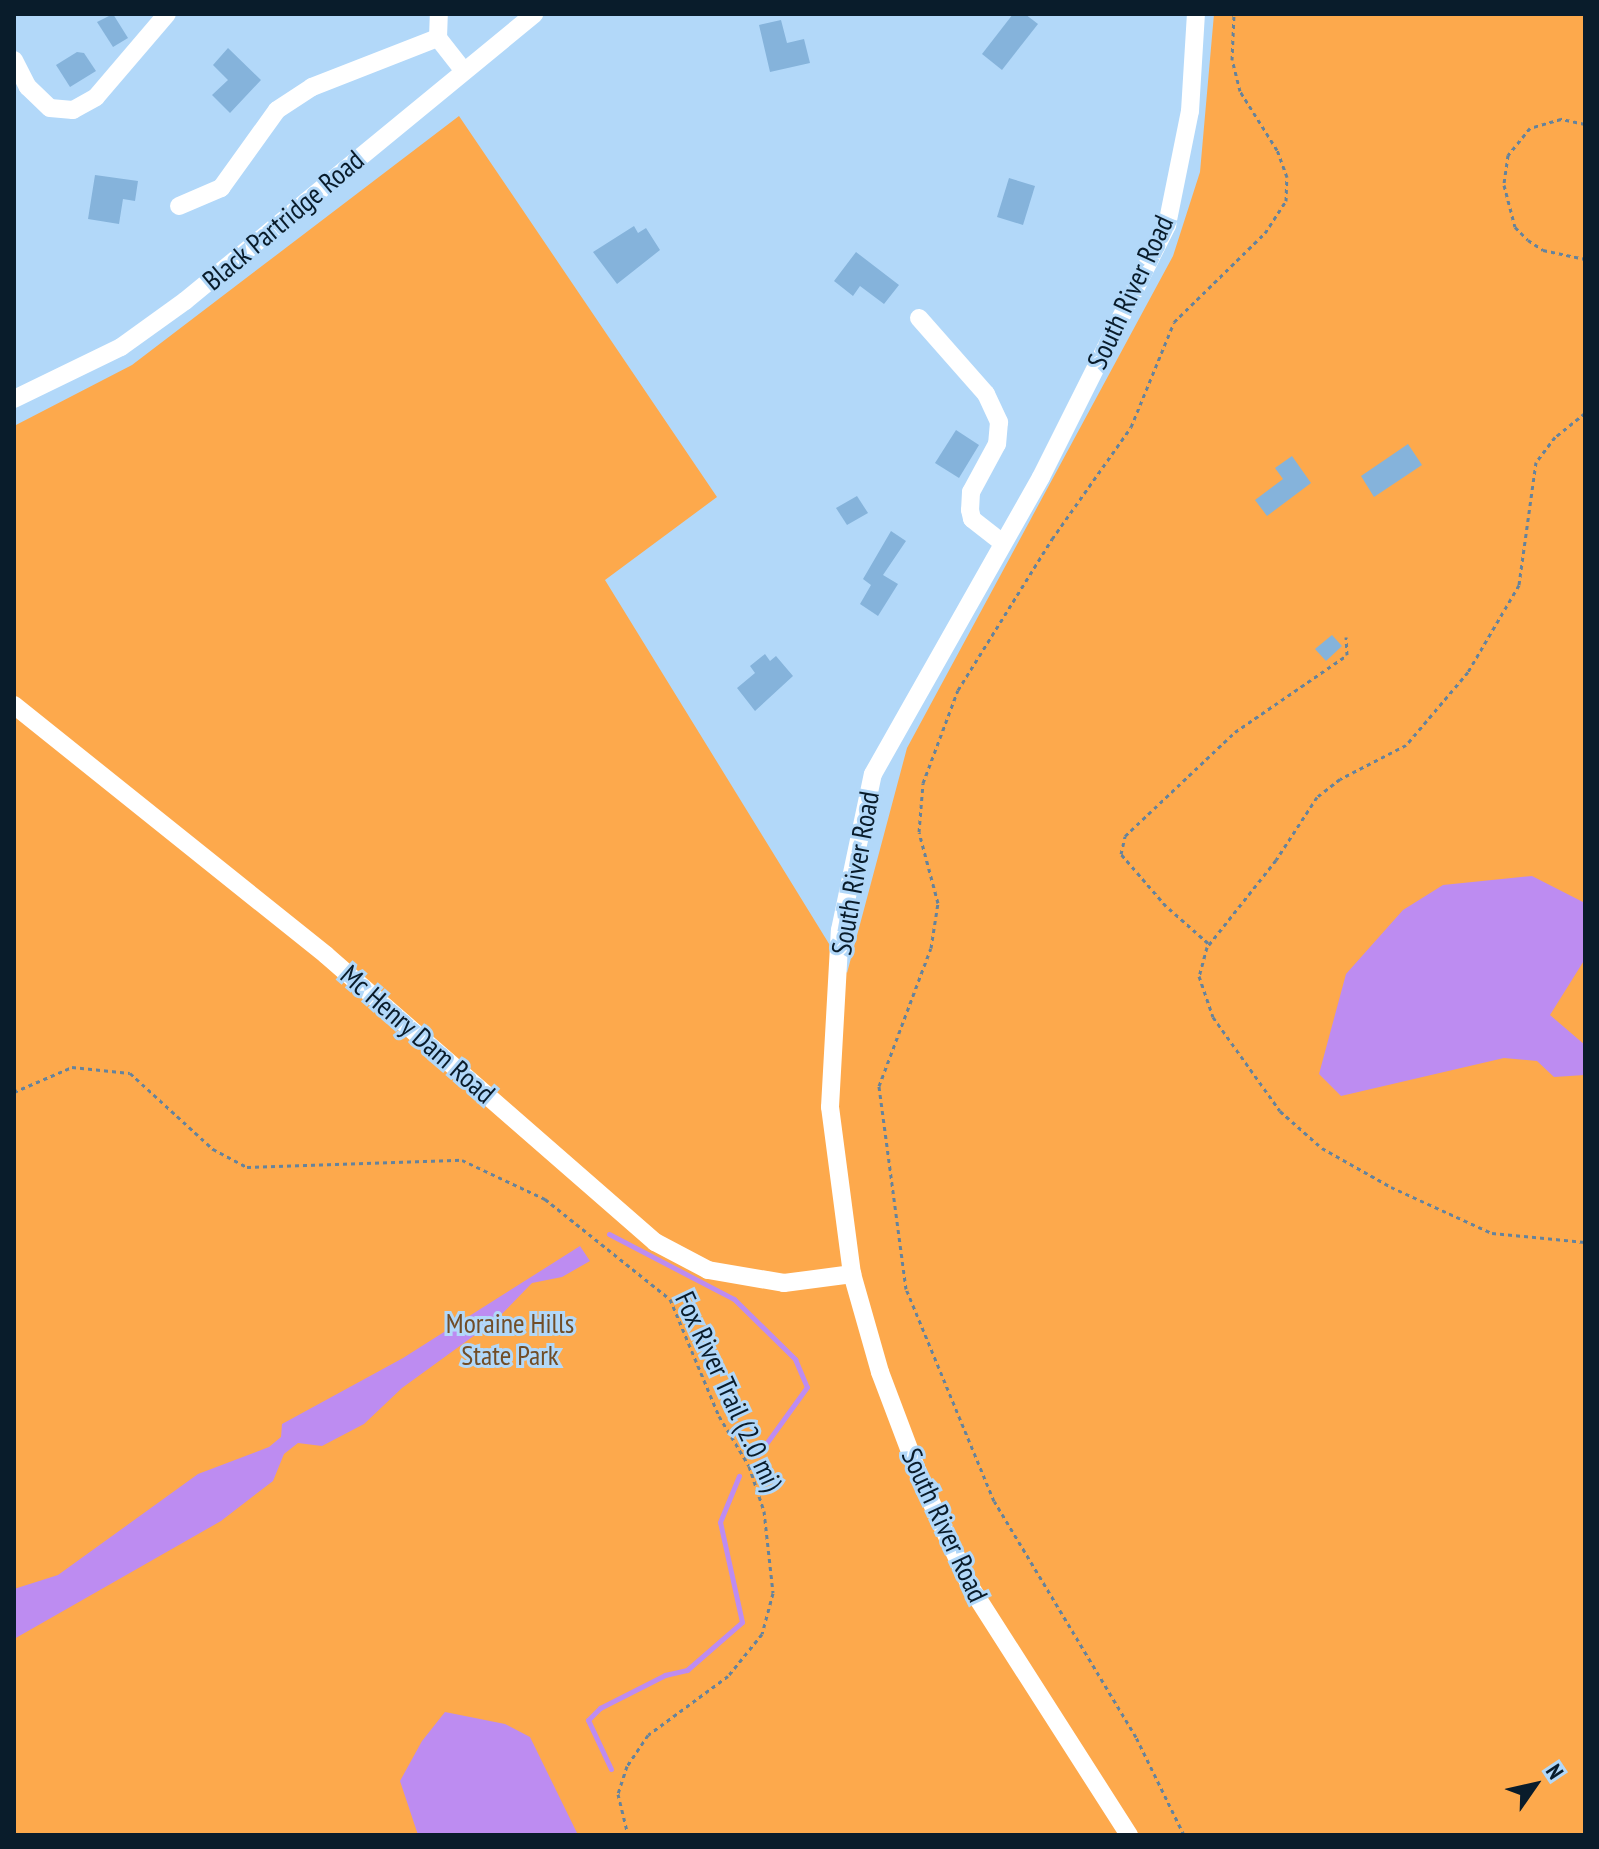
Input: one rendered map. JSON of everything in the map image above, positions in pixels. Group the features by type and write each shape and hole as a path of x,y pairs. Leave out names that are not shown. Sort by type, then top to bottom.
{"street":[{"path":"14,60 28,87 50,108 73,110 96,97 167,14"},
{"path":"439,14 438,38 463,70"},
{"name":"Black Partridge Road","path":"14,399 121,347 172,311 534,14"},
{"name":"South River Road","path":"1129,1835 971,1588 880,1372 852,1274 830,1107 840,930 873,774 1003,543 1167,225 1190,111 1196,14"},
{"path":"179,206 221,188 277,110 312,87 438,38"},
{"path":"919,318 986,394 999,422 997,444 971,492 970,510 972,519 1003,543"},
{"name":"Mc Henry Dam Road","path":"14,705 326,955 655,1242 708,1270 769,1280 852,1274"}],"path":[{"path":"1184,1835 1136,1737 994,1501 906,1289 879,1086 931,948 938,903 919,832 923,783 958,690 1052,539 1131,427 1174,322 1265,233 1286,201 1287,177 1277,150 1240,91 1232,60 1234,14"},
{"path":"1585,124 1561,119 1530,128 1508,155 1504,185 1515,227 1528,240 1543,250 1585,259"},
{"path":"1585,413 1536,462 1519,585 1468,672 1406,745 1340,779 1317,797 1276,860 1209,944 1199,976 1213,1017 1280,1111 1322,1148 1391,1187 1492,1233 1585,1242"},
{"path":"1209,944 1166,906 1121,854 1125,836 1235,732 1347,655 1346,637"},
{"name":"Fox River Trail (2.0 mi)","path":"14,1092 72,1067 130,1073 213,1149 247,1167 462,1160 545,1199 670,1299 719,1416 749,1466 764,1511 773,1593 762,1634 728,1676 648,1735 627,1766 618,1794 628,1835"}],"green space":[{"name":"Moraine Hills State Park","path":"1214,14 1585,14 1585,1835 14,1835 14,426 132,365 459,116 717,497 605,580 847,973 907,748 1173,256 1200,172"}],"shaded area":[{"path":"1532,876 1585,903 1585,959 1550,1015 1585,1045 1585,1075 1554,1077 1537,1061 1504,1058 1341,1096 1319,1074 1346,974 1403,910 1443,885"},
{"path":"580,1246 590,1261 562,1277 532,1283 497,1319 402,1388 364,1424 322,1446 298,1443 284,1454 273,1481 221,1521 14,1639 14,1589 58,1575 198,1474 269,1447 281,1437 282,1424 403,1358"},
{"path":"445,1712 505,1724 530,1737 578,1835 418,1835 400,1781 422,1741"}],"building":[{"path":"113,14 128,38 113,47 97,22"},
{"path":"1013,14 1025,14 1038,24 1002,70 982,54"},
{"path":"781,20 787,43 804,39 810,63 770,72 759,25"},
{"path":"228,48 261,80 230,113 212,95 228,80 213,65"},
{"path":"77,52 84,53 96,71 70,87 56,65"},
{"path":"95,175 138,181 135,201 123,199 119,224 88,219"},
{"path":"1009,178 1035,186 1023,225 997,217"},
{"path":"634,226 638,233 646,228 660,250 617,284 593,252"},
{"path":"856,252 899,285 884,304 860,286 853,296 834,281"},
{"path":"956,430 979,445 959,478 935,463"},
{"path":"1408,444 1422,465 1374,497 1361,476"},
{"path":"1292,456 1311,483 1267,516 1255,500 1283,479 1275,468"},
{"path":"857,496 868,513 847,525 836,508"},
{"path":"891,531 906,541 883,575 898,584 878,616 860,604 871,585 863,579"},
{"path":"1332,635 1342,646 1326,661 1315,649"},
{"path":"765,654 770,661 776,656 793,676 755,711 737,688 755,673 750,666"}],"waterway":[{"path":"609,1234 734,1299 795,1359 807,1387 758,1455"},
{"path":"611,1769 588,1720 600,1708 665,1675 687,1670 742,1622 720,1522 739,1476"}]}
